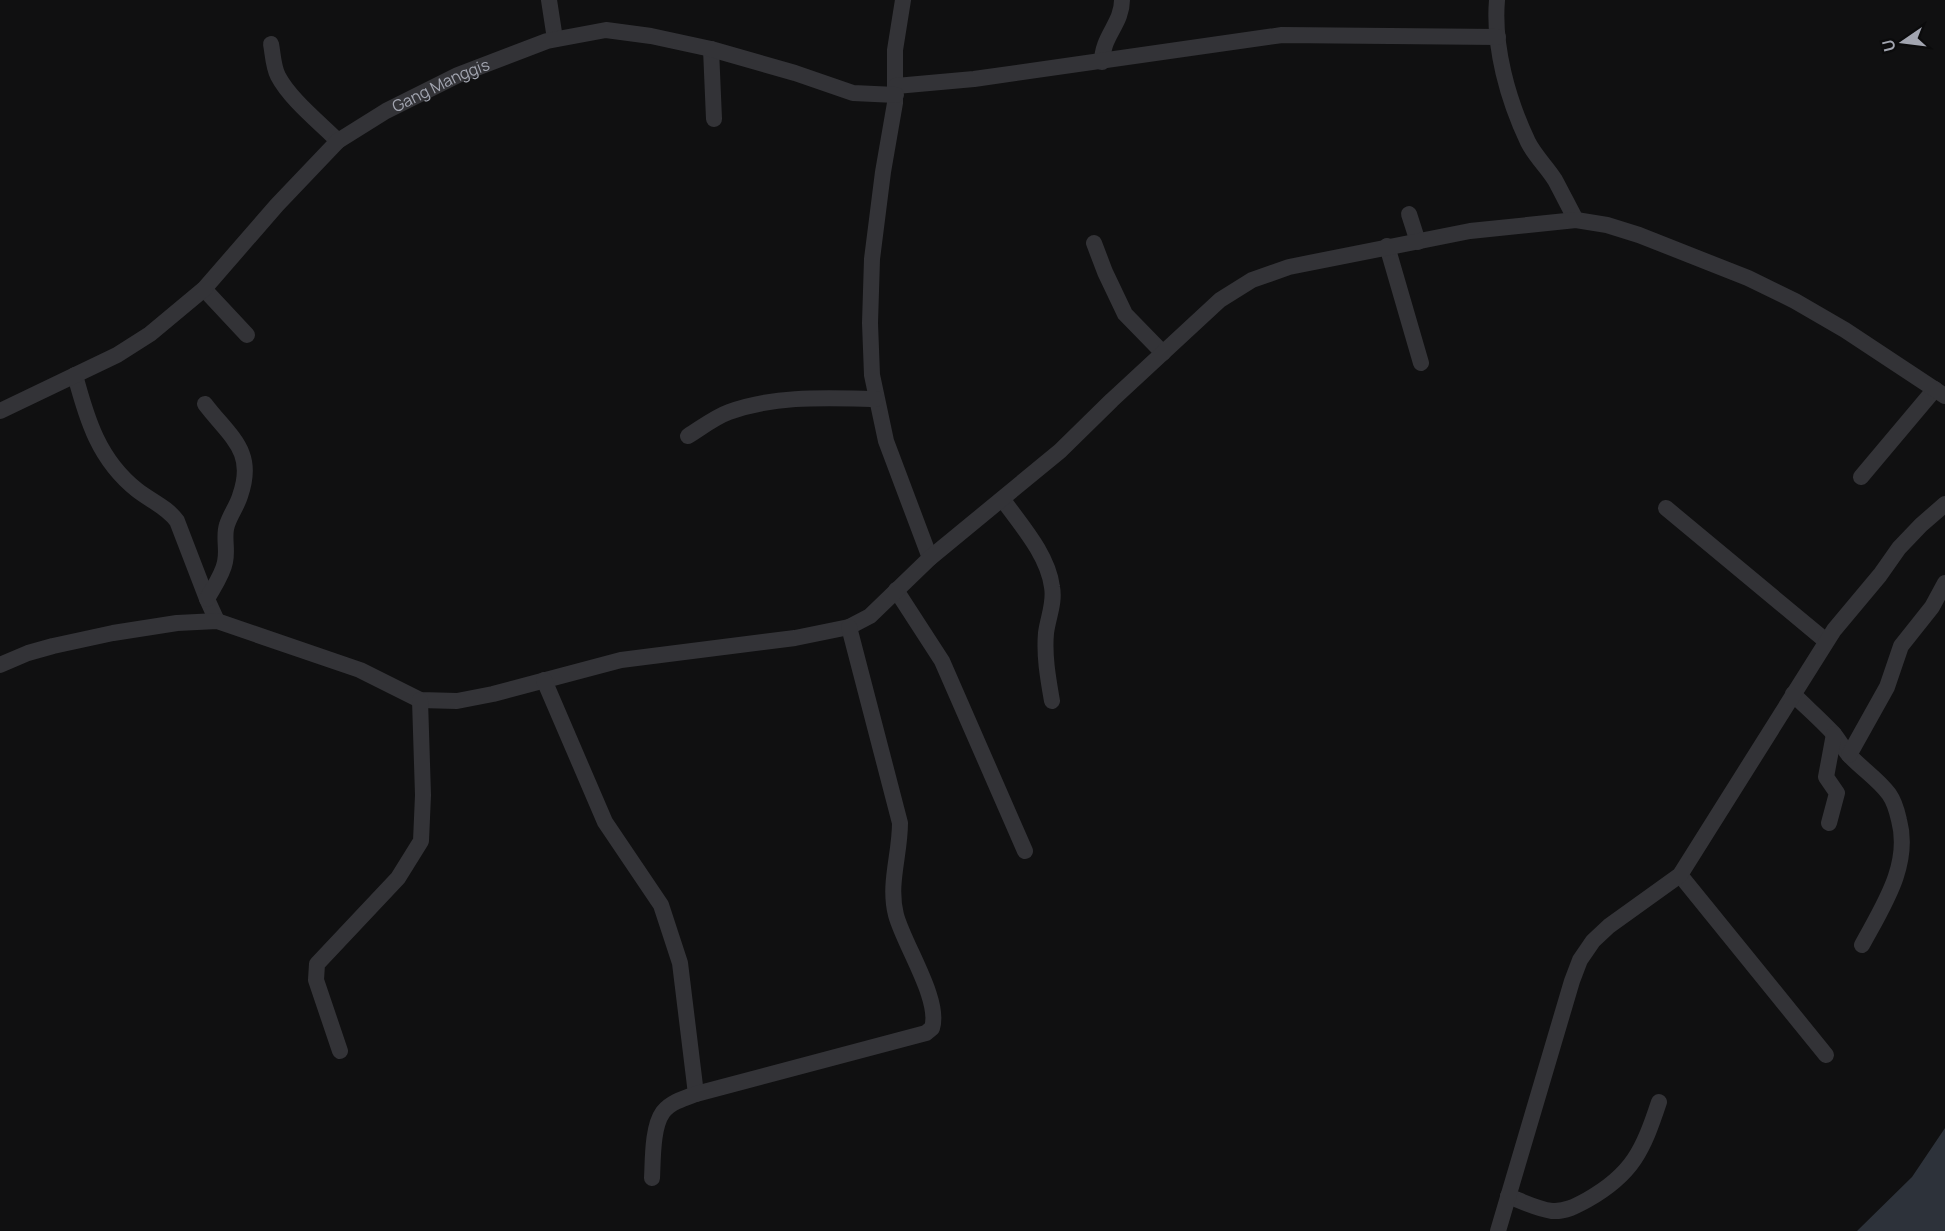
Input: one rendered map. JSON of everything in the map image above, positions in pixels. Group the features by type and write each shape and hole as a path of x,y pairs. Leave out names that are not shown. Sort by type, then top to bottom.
{"street":[{"path":"549,0 555,39"},
{"path":"903,0 895,50 896,91 872,259 870,323 872,375 886,441 930,558"},
{"path":"1102,62 1104,43 1119,18 1122,0"},
{"path":"1497,0 1498,37 1504,74 1515,108 1529,144 1554,179 1576,220"},
{"name":"Gang Manggis","path":"0,411 117,355 142,339 204,289 270,213 338,141 386,111 458,75 555,39 606,30 651,36 711,49 795,73 853,93 896,91 1282,35 1498,37"},
{"path":"271,44 278,76 301,104 338,141"},
{"path":"711,49 714,119"},
{"path":"1409,214 1418,242"},
{"path":"0,665 52,646 112,633 177,623 217,621 360,670 420,700 457,701 621,660 785,640 849,627 870,616 930,558 1060,451 1220,300 1252,280 1289,267 1387,246 1470,231 1576,220 1607,225 1639,235 1748,278 1795,301 1845,330 1940,392 1861,477"},
{"path":"1094,243 1125,314 1163,353"},
{"path":"1387,246 1421,363"},
{"path":"204,289 247,335"},
{"path":"75,375 85,412 104,454 136,489 168,511 177,521 217,621"},
{"path":"688,436 728,412 779,400 807,397 876,399"},
{"path":"205,404 237,442 242,452 246,471 240,498 226,526 225,562 207,599"},
{"path":"1003,500 1039,554 1053,588 1046,631 1052,701"},
{"path":"1498,1231 1580,960 1593,941 1609,926 1680,875 1826,641 1899,548 1945,504"},
{"path":"1666,508 1826,641"},
{"path":"1849,755 1887,687 1901,645 1932,606 1945,583"},
{"path":"896,590 942,661 1025,851"},
{"path":"652,1178 657,1125 663,1112 677,1101 926,1032 932,1028 935,1020 931,1000 897,916 893,895 900,824 849,627"},
{"path":"544,680 605,822 661,905 680,963 696,1094"},
{"path":"1793,693 1834,734 1849,755 1890,795 1900,825 1903,841 1897,874 1862,945"},
{"path":"340,1051 316,980 317,964 398,878 421,841 423,795 420,700"},
{"path":"1829,824 1837,794 1826,777 1834,734"},
{"path":"1680,875 1826,1055"},
{"path":"1508,1196 1549,1211 1557,1211 1575,1206 1607,1189 1626,1172 1641,1150 1659,1102"}],"shaded area":[{"path":"1945,1128 1945,1231 1857,1231 1912,1177"}]}
